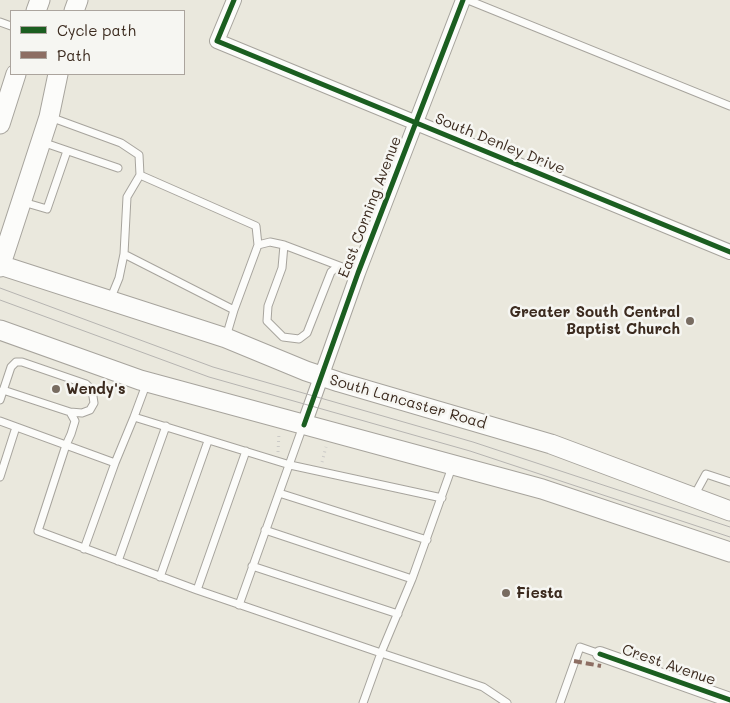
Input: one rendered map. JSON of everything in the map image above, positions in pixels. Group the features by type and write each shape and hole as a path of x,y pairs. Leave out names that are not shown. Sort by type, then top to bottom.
{"main road":[{"path":"0,124 16,75"},
{"path":"0,266 49,117 58,75"},
{"name":"South Lancaster Road","path":"0,266 226,338 321,376 551,444 693,498 727,508"},
{"path":"0,330 148,382 542,489 730,552"}],"street":[{"name":"South Denley Drive","path":"234,0 217,41 730,252"},
{"name":"East Corning Avenue","path":"304,425 358,273 463,0"},
{"name":"Crest Avenue","path":"600,654 724,700"}],"lane":[{"path":"468,0 730,106"},
{"path":"49,117 121,143 139,155 140,175 127,197 124,254 119,278 109,301"},
{"path":"41,142 118,168"},
{"path":"22,202 47,209 67,151"},
{"path":"140,175 256,226 258,245 234,310 226,338"},
{"path":"258,245 270,242 284,245 337,267 358,273"},
{"path":"284,245 282,268 268,306 267,321 282,337 299,339 307,333 332,272 337,267"},
{"path":"124,254 234,310"},
{"path":"0,400 3,390 11,367 16,362 22,362 86,384 92,390 94,403 90,410 82,413 70,412 3,390"},
{"path":"84,549 114,463 148,382"},
{"path":"70,412 75,421 72,434 66,445 38,532 239,605 483,687 507,703"},
{"path":"134,417 290,465 442,498"},
{"path":"0,421 114,463"},
{"path":"239,605 304,425"},
{"path":"118,561 166,426"},
{"path":"0,477 16,427"},
{"path":"160,576 208,441"},
{"path":"197,590 246,451"},
{"path":"364,703 381,653 427,540 452,466"},
{"path":"693,498 706,474 730,482"},
{"path":"280,493 427,540"},
{"path":"265,530 412,580"},
{"path":"252,566 398,614"},
{"path":"560,703 580,647 600,654"}],"path":[{"path":"275,460 279,449 279,428"},
{"path":"319,471 328,441"}],"tram line":[{"path":"0,288 213,367 473,442 730,527"},
{"path":"0,300 209,377 470,451 730,537"}],"marked path":[{"path":"574,661 601,666"}],"cycle path":[{"path":"234,0 217,41 730,252"},
{"path":"304,425 358,273 463,0"},
{"path":"600,654 730,700"}],"place":[{"name":"Greater South Central Baptist Church","path":"690,321"},
{"name":"Wendy's","path":"56,389"},
{"name":"Fiesta","path":"506,593"}]}
